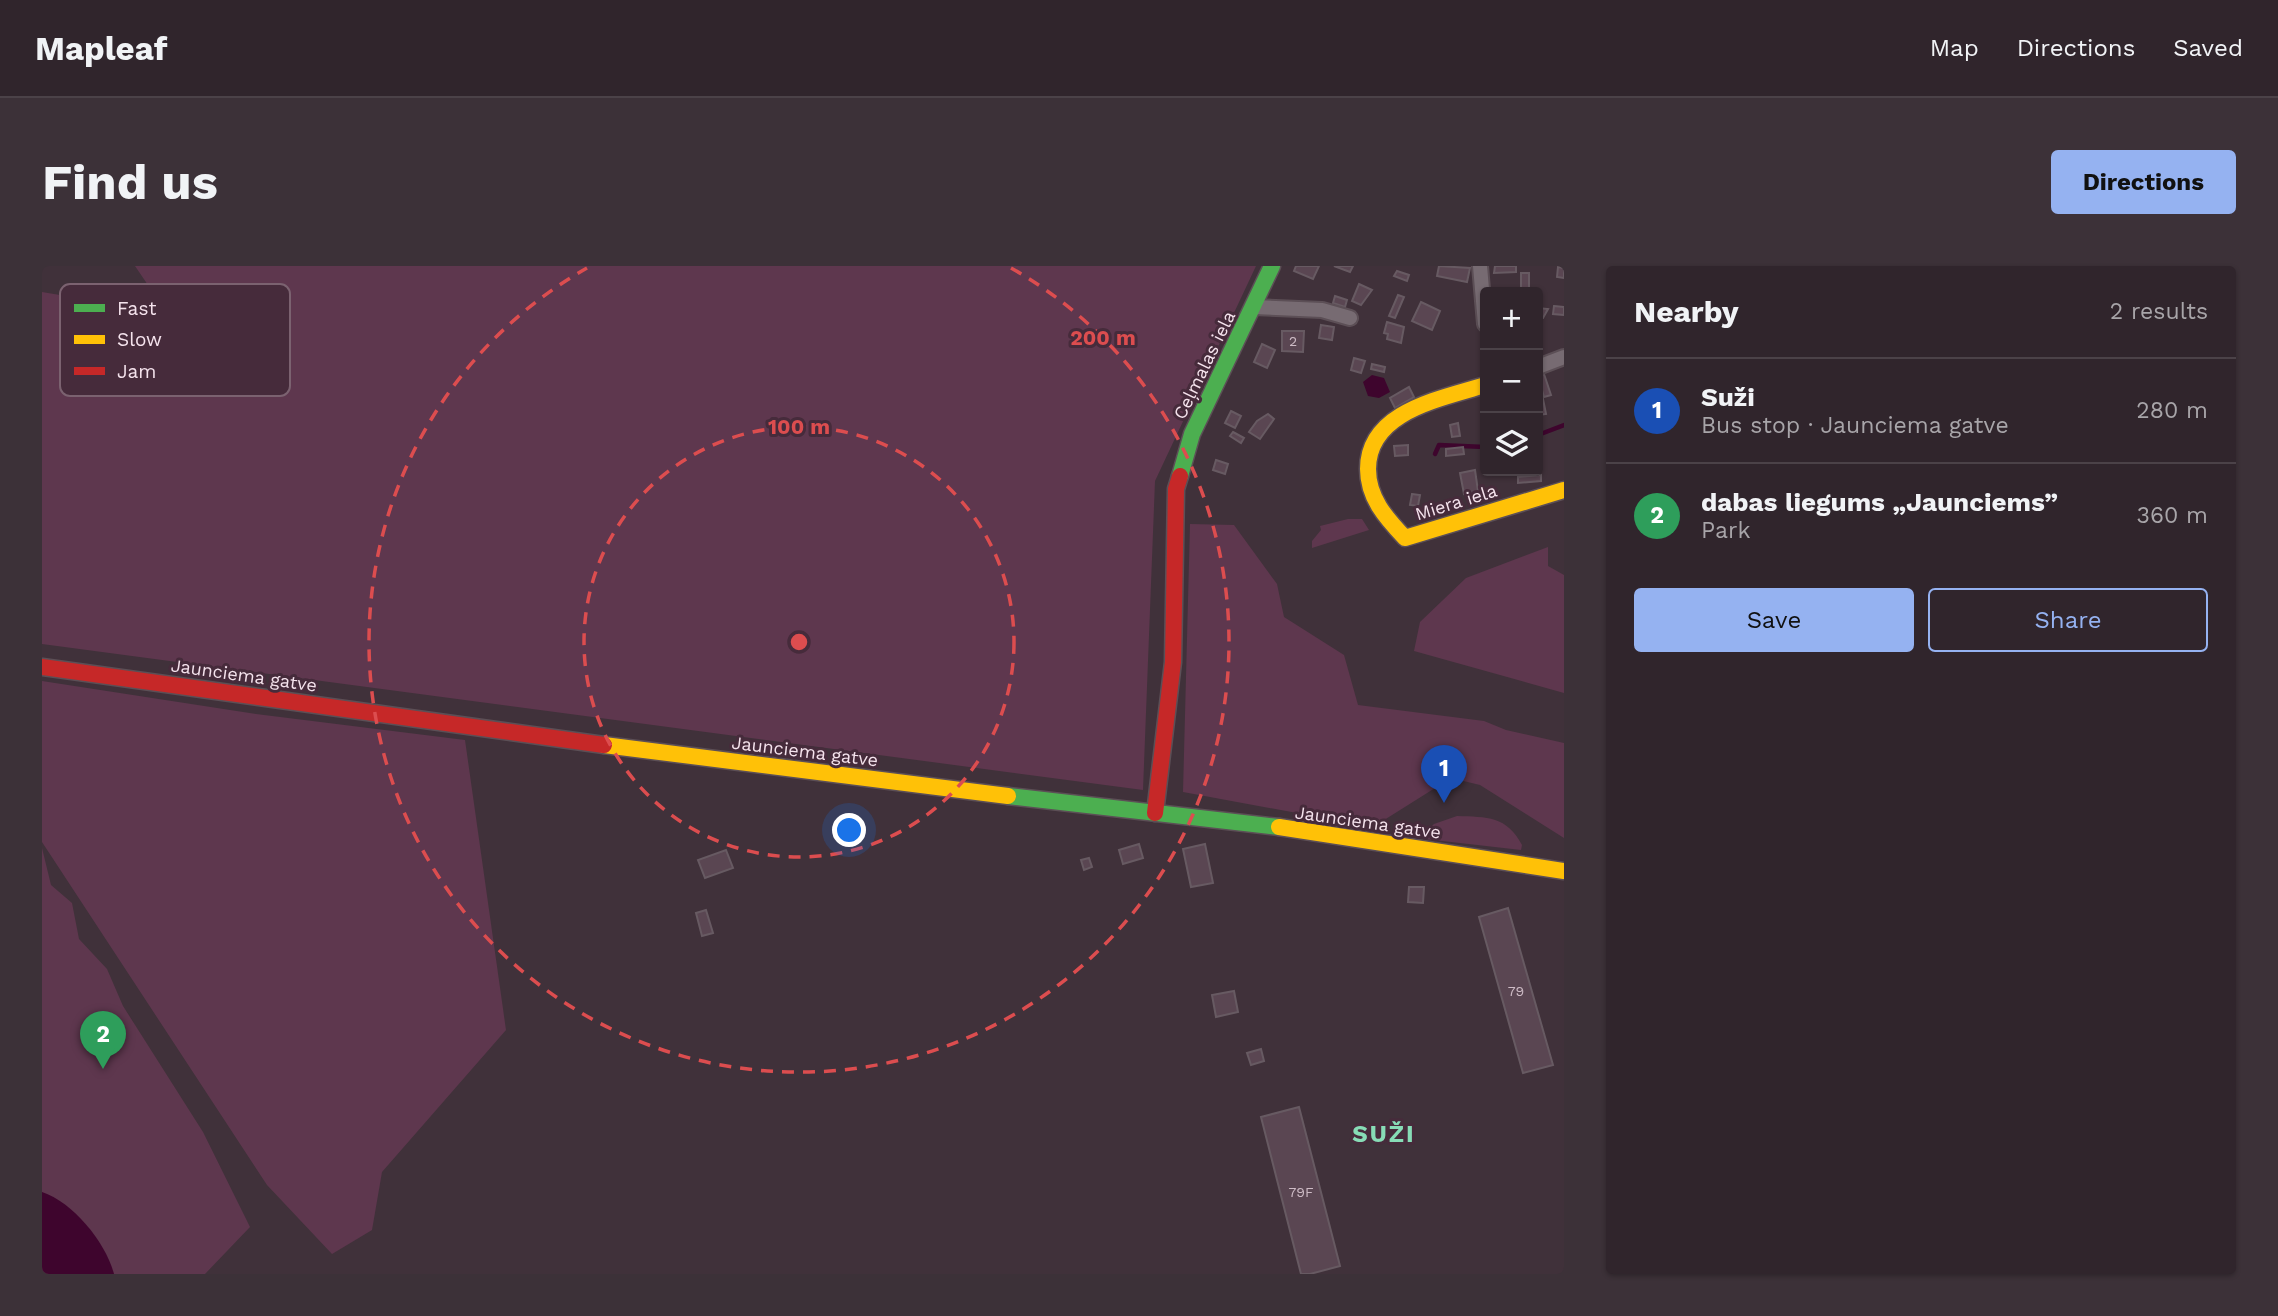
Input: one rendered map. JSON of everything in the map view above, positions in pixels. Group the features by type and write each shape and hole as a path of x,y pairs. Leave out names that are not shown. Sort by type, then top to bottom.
{"main road":[{"name":"Ceļmalas iela","path":"1155,813 1173,662 1178,483 1192,435 1272,266"},
{"name":"Miera iela","path":"1480,386 1432,404 1380,430 1369,447 1367,481 1374,502 1405,538 1564,490"},
{"name":"Jaunciema gatve","path":"42,667 748,765 1276,827 1564,871"}],"street":[{"path":"1480,266 1482,287"},
{"path":"1254,307 1322,310 1350,318"},
{"path":"1543,365 1564,357"}],"shaded area":[{"path":"135,266 1256,266 1155,481 1143,790 42,644 42,292 60,295 60,396 290,396 290,284 147,284"},
{"path":"1372,375 1384,378 1390,392 1379,398 1368,396 1363,382"},
{"path":"1348,519 1362,519 1369,530 1312,548 1312,541 1321,530 1320,526"},
{"path":"1190,524 1234,525 1277,584 1284,617 1344,655 1358,705 1484,721 1506,730 1564,743 1564,838 1480,785 1451,778 1373,827 1183,792"},
{"path":"1548,547 1548,566 1564,575 1564,693 1414,651 1420,622 1466,578"},
{"path":"42,681 256,714 465,740 506,1030 382,1172 372,1230 332,1254 267,1185 42,842"},
{"path":"1457,816 1487,818 1503,823 1516,835 1522,845 1521,850 1425,839 1422,835 1434,824"},
{"path":"42,848 51,885 72,903 79,939 107,969 123,1006 203,1132 250,1227 205,1274 42,1274"},
{"path":"42,1192 65,1205 87,1225 104,1250 114,1274 42,1274"}],"building":[{"path":"1296,266 1319,266 1313,279 1294,271"},
{"path":"1334,266 1353,266 1350,272"},
{"path":"1439,266 1470,268 1467,282 1437,276"},
{"path":"1495,266 1516,266 1516,272 1494,273"},
{"path":"1558,267 1564,268 1564,278 1557,277"},
{"path":"1397,271 1409,275 1407,281 1394,276"},
{"path":"1521,273 1529,273 1529,287 1521,287"},
{"path":"1359,284 1372,290 1361,305 1352,301"},
{"path":"1398,295 1404,297 1395,318 1389,316"},
{"path":"1335,296 1347,300 1345,307 1333,303"},
{"path":"1421,302 1440,311 1432,330 1412,321"},
{"path":"1554,306 1564,307 1564,315 1553,314"},
{"path":"1387,322 1404,327 1401,343 1387,339 1388,334 1384,333"},
{"path":"1321,325 1334,327 1332,340 1319,338"},
{"path":"1282,331 1304,331 1303,352 1282,351"},
{"path":"1262,344 1275,350 1267,368 1254,362"},
{"path":"1354,358 1365,361 1361,373 1351,370"},
{"path":"1372,364 1385,367 1384,372 1371,369"},
{"path":"1543,374 1551,395 1544,397 1543,394"},
{"path":"1409,387 1414,397 1395,408 1390,398"},
{"path":"1231,411 1241,416 1235,428 1225,423"},
{"path":"1268,414 1274,419 1260,439 1249,432 1257,421"},
{"path":"1458,423 1460,436 1452,437 1450,425"},
{"path":"1233,432 1244,438 1241,443 1230,436"},
{"path":"1408,445 1408,455 1395,456 1394,446"},
{"path":"1463,447 1464,454 1446,456 1446,449"},
{"path":"1216,460 1228,464 1225,474 1213,470"},
{"path":"1475,470 1478,491 1464,494 1460,473"},
{"path":"1541,476 1541,481 1518,483 1518,477"},
{"path":"1412,494 1420,495 1418,506 1410,505"},
{"path":"1139,844 1143,858 1123,864 1119,850"},
{"path":"1205,844 1213,883 1191,887 1183,849"},
{"path":"726,850 733,868 705,878 698,860"},
{"path":"1089,858 1092,867 1084,870 1081,860"},
{"path":"1409,887 1424,887 1423,903 1408,902"},
{"path":"1508,908 1553,1065 1523,1073 1479,917"},
{"path":"706,910 713,933 702,936 696,913"},
{"path":"1234,991 1238,1012 1216,1017 1212,995"},
{"path":"1261,1049 1264,1061 1251,1065 1247,1053"},
{"path":"1299,1107 1340,1266 1310,1274 1301,1274 1261,1117"}],"waterway":[{"path":"1543,433 1564,425"},
{"path":"1435,454 1439,445 1480,447"}],"traffic: fast":[{"path":"1180,476 1192,434 1272,266"},
{"path":"1008,796 1279,827"}],"traffic: slow":[{"path":"1480,387 1410,410 1380,433 1371,449 1368,469 1371,489 1385,515 1405,538 1564,490"},
{"path":"604,745 1008,796"},
{"path":"1279,827 1564,871"}],"traffic: jam":[{"path":"1155,813 1173,662 1176,489 1180,476"},
{"path":"42,667 604,745"}],"place":[{"name":"Suži","path":"1444,803"},
{"name":"dabas liegums „Jaunciems”","path":"103,1069"}],"district":[{"name":"SUŽI","path":"1384,1134"}]}
